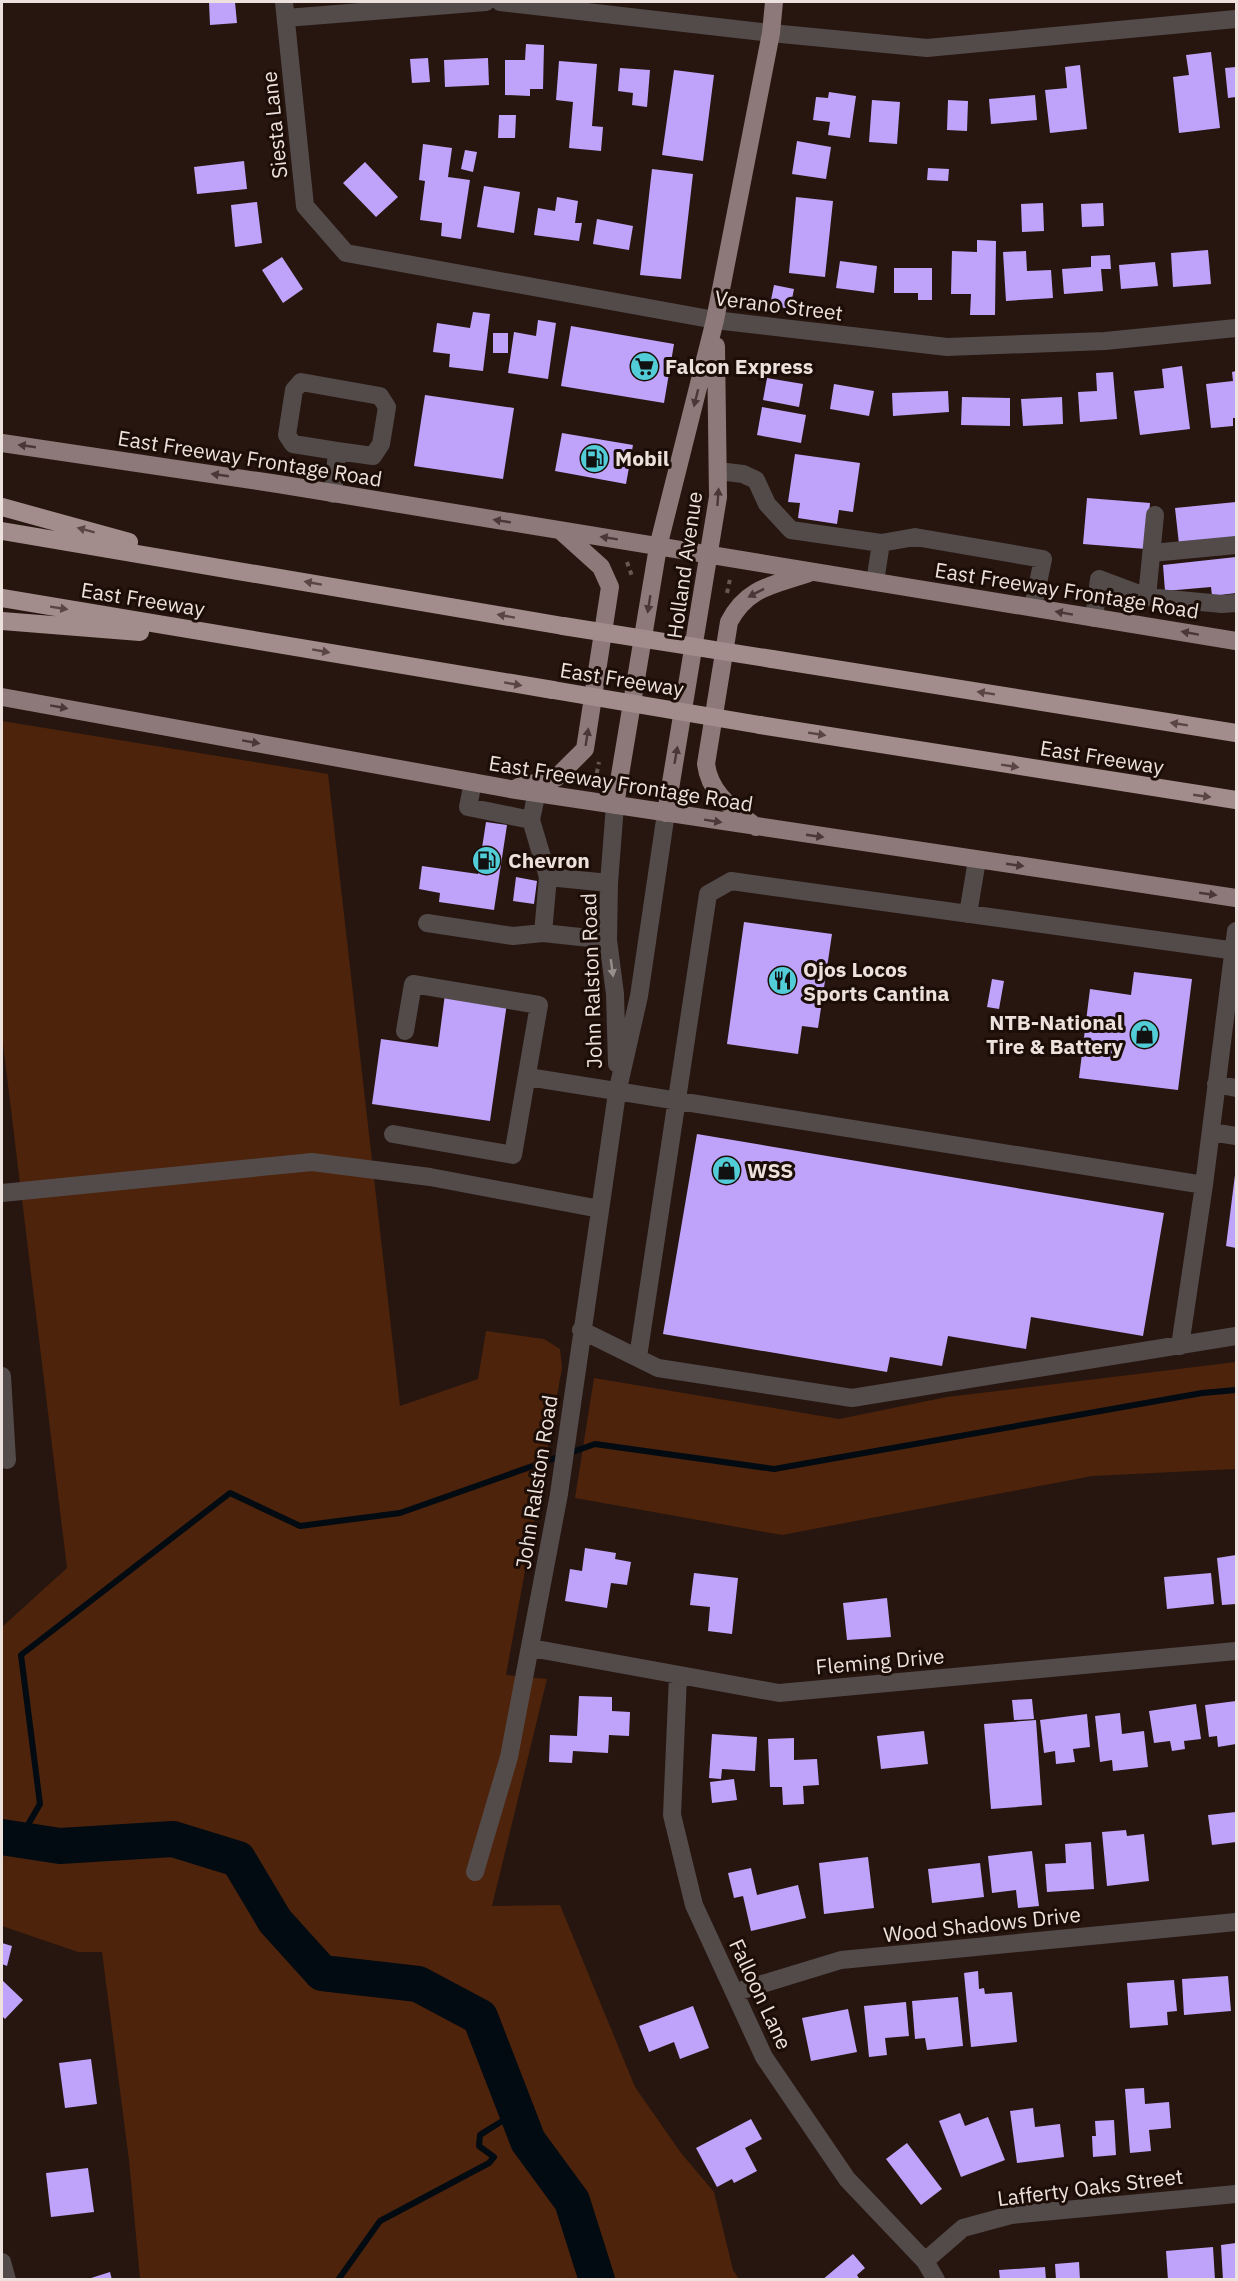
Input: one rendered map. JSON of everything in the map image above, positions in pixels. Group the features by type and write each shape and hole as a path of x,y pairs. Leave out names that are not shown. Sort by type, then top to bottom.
{"highway":[{"path":"2,507 224,568"},
{"name":"East Freeway","path":"2,531 563,626 1236,733"},
{"name":"East Freeway","path":"2,598 760,724 1236,800"},
{"path":"2,621 263,641"}],"main road":[{"name":"Holland Avenue","path":"658,547 715,320 771,33 774,2"},
{"name":"Holland Avenue","path":"666,813 718,496 715,320"},
{"name":"East Freeway Frontage Road","path":"2,443 560,530 1236,641"},
{"path":"538,788 556,778 585,749 610,587 601,567 560,530"},
{"name":"John Ralston Road","path":"615,806 658,547"},
{"path":"757,828 722,799 712,787 707,775 706,764 729,622 738,605 754,592 811,572"},
{"name":"East Freeway Frontage Road","path":"2,697 510,789 538,788 615,806 1236,898"}],"street":[{"path":"285,10 486,2"},
{"path":"500,2 927,48 1236,19"},
{"name":"Siesta Lane","path":"285,10 305,206 330,234"},
{"name":"Verano Street","path":"330,234 346,253 715,320 947,347 1105,341 1236,328"},
{"path":"301,382 380,396 387,407 381,444 373,456 337,451 293,444 287,435 294,390 301,382"},
{"path":"333,494 337,451"},
{"path":"718,471 743,474 756,480 767,504 791,530 881,543 915,537 1043,559 1033,608"},
{"path":"1147,597 1155,515"},
{"path":"875,582 881,543"},
{"path":"1152,554 1236,545"},
{"path":"1094,618 1099,579 1147,597 1222,604 1236,603"},
{"path":"473,782 468,807 531,820"},
{"path":"538,788 531,820 548,877 543,933"},
{"name":"John Ralston Road","path":"615,806 609,883 608,940 615,994 617,1093"},
{"name":"John Ralston Road","path":"475,1872 509,1757 559,1494 617,1093 639,996 666,813"},
{"path":"968,914 977,860"},
{"path":"548,877 609,883"},
{"path":"638,1358 708,894 731,880 1234,951"},
{"path":"427,923 513,936 543,933 608,940"},
{"path":"1180,1346 1204,1185 1236,931"},
{"path":"393,1134 513,1155 528,1077 538,1005 413,984 405,1031"},
{"path":"528,1077 1204,1185"},
{"path":"1216,1084 1236,1088"},
{"path":"1211,1131 1236,1136"},
{"path":"2,1193 312,1162 430,1177 600,1209"},
{"path":"581,1330 658,1368 852,1398 1236,1336"},
{"path":"2,1376 8,1460 2,1458"},
{"name":"Fleming Drive","path":"531,1648 778,1693 1236,1651"},
{"name":"Falloon Lane","path":"678,1676 672,1815 694,1905 764,2057 847,2179 925,2261 936,2280"},
{"name":"Wood Shadows Drive","path":"736,1992 841,1960 1236,1922"},
{"name":"Lafferty Oaks Street","path":"925,2261 963,2228 1011,2215 1236,2194"},
{"path":"2,2262 7,2280"}],"shaded area":[{"path":"2,721 328,774 400,1406 478,1379 486,1331 544,1339 560,1349 562,1368 506,1675 547,1679 492,1906 560,1905 635,2087 681,2153 714,2192 733,2270 739,2279 140,2279 129,2160 102,1952 78,1952 2,1926 2,1627 67,1568 2,1036"},
{"path":"1236,1362 1236,1469 1092,1476 782,1535 575,1498 594,1378 839,1419 947,1397"}],"building":[{"path":"209,2 235,2 237,23 210,25"},
{"path":"526,44 544,45 543,89 530,89 530,96 505,95 505,60 525,60"},
{"path":"1211,52 1220,128 1179,133 1173,77 1189,75 1186,55"},
{"path":"428,58 430,82 412,83 410,59"},
{"path":"488,58 489,85 445,87 444,60"},
{"path":"559,61 597,64 592,126 603,127 601,151 569,148 573,102 556,100"},
{"path":"1080,65 1087,129 1050,133 1045,90 1067,88 1065,67"},
{"path":"1236,67 1236,97 1228,98 1225,68"},
{"path":"620,68 650,70 647,107 632,105 633,93 618,91"},
{"path":"674,70 714,75 703,161 662,155"},
{"path":"829,92 856,96 850,138 828,135 830,122 813,120 816,97 828,98"},
{"path":"1035,95 1037,120 991,124 989,99"},
{"path":"872,100 900,102 897,144 869,142"},
{"path":"948,100 968,101 967,131 947,130"},
{"path":"499,115 516,115 515,138 498,138"},
{"path":"797,141 831,147 826,179 792,174"},
{"path":"423,144 452,148 448,177 470,180 461,239 441,236 442,223 420,220 425,181 419,180"},
{"path":"465,150 477,152 473,172 461,169"},
{"path":"244,161 247,189 197,194 194,167"},
{"path":"365,162 398,197 376,217 343,183"},
{"path":"928,168 949,169 948,181 927,180"},
{"path":"652,169 693,174 681,279 640,275"},
{"path":"484,186 520,192 514,233 477,227"},
{"path":"557,197 578,201 575,223 582,223 579,241 534,235 538,208 555,211"},
{"path":"796,197 833,201 825,277 789,273"},
{"path":"257,202 262,243 235,247 231,205"},
{"path":"1043,203 1044,231 1022,232 1021,204"},
{"path":"1103,203 1104,226 1082,227 1081,204"},
{"path":"597,219 633,226 629,250 593,244"},
{"path":"977,240 996,241 995,315 970,315 971,294 951,294 952,251 977,252"},
{"path":"1208,250 1211,284 1173,287 1171,253"},
{"path":"1026,251 1027,271 1051,270 1053,298 1006,301 1003,252"},
{"path":"1110,255 1111,269 1101,269 1103,291 1064,294 1062,269 1091,267 1091,256"},
{"path":"282,257 303,289 283,303 262,270"},
{"path":"840,261 877,266 874,293 836,288"},
{"path":"1155,262 1158,286 1121,289 1119,265"},
{"path":"894,268 932,268 932,300 918,300 918,293 894,293"},
{"path":"774,285 794,289 790,309 770,305"},
{"path":"473,312 490,314 483,371 449,367 450,354 433,352 437,323 470,328"},
{"path":"538,320 556,323 548,379 508,373 514,332 536,336"},
{"path":"571,326 674,344 664,403 561,386"},
{"path":"493,333 508,333 508,353 493,353"},
{"path":"1182,366 1190,429 1140,435 1134,391 1164,388 1162,369"},
{"path":"1236,371 1236,418 1233,418 1233,426 1211,428 1206,384 1233,381 1232,372"},
{"path":"1113,372 1117,419 1080,422 1078,392 1097,391 1096,373"},
{"path":"767,378 803,384 799,407 763,400"},
{"path":"834,384 874,391 869,416 830,409"},
{"path":"948,391 949,412 893,416 892,393"},
{"path":"425,395 514,408 503,479 414,466"},
{"path":"962,397 1010,398 1010,426 961,425"},
{"path":"1062,397 1063,424 1023,426 1021,399"},
{"path":"762,407 806,415 801,443 757,435"},
{"name":"Mobil","path":"562,433 633,445 626,484 555,471"},
{"path":"795,454 860,463 853,512 839,510 837,524 798,518 800,503 788,502"},
{"path":"1087,498 1150,503 1146,549 1083,544"},
{"path":"1236,502 1236,538 1179,544 1175,508"},
{"path":"1236,557 1236,593 1212,596 1211,587 1165,591 1163,565"},
{"path":"486,822 507,825 494,910 439,902 440,893 419,889 422,866 478,874"},
{"path":"516,877 537,881 534,904 513,901"},
{"path":"744,922 832,934 818,1028 802,1026 798,1054 727,1044"},
{"path":"1134,972 1192,979 1178,1090 1079,1078 1090,989 1131,995"},
{"path":"992,979 1004,981 999,1009 987,1007"},
{"path":"445,994 507,1003 490,1121 372,1104 381,1039 438,1047"},
{"path":"697,1134 1164,1213 1143,1336 1031,1317 1026,1349 948,1336 942,1366 890,1357 887,1372 663,1334"},
{"path":"1236,1175 1236,1248 1226,1246"},
{"path":"585,1548 616,1553 615,1559 631,1562 627,1585 611,1583 607,1608 565,1601 570,1569 582,1571"},
{"path":"1236,1555 1236,1604 1222,1605 1217,1558"},
{"path":"694,1573 738,1578 732,1634 708,1631 710,1607 690,1605"},
{"path":"1211,1573 1214,1604 1167,1609 1164,1577"},
{"path":"887,1598 891,1637 847,1640 843,1603"},
{"path":"579,1696 612,1697 612,1711 630,1712 629,1736 609,1735 608,1753 573,1751 572,1763 549,1762 550,1735 577,1736"},
{"path":"1032,1699 1034,1719 1014,1720 1012,1700"},
{"path":"1236,1701 1236,1744 1218,1747 1217,1736 1209,1737 1205,1705"},
{"path":"1196,1704 1201,1739 1184,1741 1185,1749 1172,1751 1170,1741 1154,1743 1149,1711"},
{"path":"1120,1713 1122,1734 1144,1731 1148,1767 1113,1771 1112,1760 1100,1762 1095,1716"},
{"path":"1087,1714 1090,1747 1073,1749 1075,1762 1056,1764 1055,1751 1044,1753 1040,1720"},
{"path":"1036,1720 1042,1805 991,1809 984,1724"},
{"path":"924,1731 928,1764 881,1769 877,1736"},
{"path":"712,1734 757,1737 755,1771 722,1769 721,1779 709,1778"},
{"path":"794,1738 794,1760 817,1759 819,1785 803,1786 804,1804 783,1805 782,1787 770,1787 768,1739"},
{"path":"734,1779 737,1800 712,1803 710,1782"},
{"path":"1236,1812 1236,1842 1212,1845 1208,1815"},
{"path":"1126,1830 1127,1836 1144,1834 1149,1881 1107,1886 1102,1832"},
{"path":"1091,1842 1094,1889 1047,1892 1045,1864 1066,1863 1065,1844"},
{"path":"1032,1851 1039,1906 1018,1908 1016,1890 992,1893 988,1856"},
{"path":"868,1857 874,1908 824,1914 819,1863"},
{"path":"980,1863 984,1897 932,1903 928,1869"},
{"path":"751,1868 757,1895 798,1885 806,1918 751,1931 743,1896 734,1898 728,1873"},
{"path":"2,1943 12,1946 7,1966 2,1964"},
{"path":"978,1971 979,1989 984,1988 985,1994 1012,1992 1017,2042 971,2047 964,1973"},
{"path":"1228,1976 1231,2011 1184,2015 1182,1979"},
{"path":"2,1980 23,2000 5,2019 2,2016"},
{"path":"1174,1980 1177,2011 1167,2012 1168,2025 1130,2028 1127,1983"},
{"path":"958,1997 963,2046 927,2050 925,2038 915,2039 912,2001"},
{"path":"906,2002 909,2036 885,2038 887,2055 869,2057 864,2006"},
{"path":"693,2006 709,2048 680,2059 674,2042 649,2052 639,2026"},
{"path":"848,2009 857,2052 811,2061 802,2018"},
{"path":"91,2059 97,2104 65,2108 59,2063"},
{"path":"1144,2088 1145,2104 1169,2102 1171,2128 1149,2130 1151,2151 1130,2153 1125,2089"},
{"path":"1033,2108 1035,2127 1060,2124 1064,2157 1017,2163 1010,2111"},
{"path":"960,2113 965,2126 988,2117 1005,2160 961,2177 939,2121"},
{"path":"751,2119 762,2139 745,2148 757,2171 734,2183 732,2179 717,2187 696,2148"},
{"path":"1114,2120 1116,2155 1093,2157 1092,2136 1096,2136 1095,2121"},
{"path":"907,2143 942,2189 921,2205 886,2159"},
{"path":"88,2168 94,2212 51,2217 46,2173"},
{"path":"1236,2243 1236,2280 1223,2280 1221,2245"},
{"path":"1213,2247 1215,2280 1168,2280 1166,2251"},
{"path":"853,2254 865,2268 857,2275 860,2280 822,2280"},
{"path":"1079,2262 1080,2280 1056,2280 1055,2264"},
{"path":"1045,2267 1046,2280 1000,2280 999,2270"},
{"path":"110,2272 112,2280 88,2280 88,2279"}],"waterway":[{"path":"19,1840 40,1804 21,1655 230,1493 300,1526 400,1513 595,1444 774,1469 1202,1393 1236,1390"},
{"path":"2,1837 60,1846 173,1839 238,1859 275,1921 322,1973 418,1984 480,2017 528,2141 572,2201 597,2280"},
{"path":"338,2280 380,2221 489,2163 494,2157 479,2146 480,2135 516,2110"}],"place":[{"name":"Falcon Express","path":"644,366"},
{"name":"Mobil","path":"594,458"},
{"name":"Chevron","path":"487,860"},
{"name":"Ojos Locos Sports Cantina","path":"782,981"},
{"name":"NTB-National Tire & Battery","path":"1144,1034"},
{"name":"WSS","path":"726,1170"}]}
